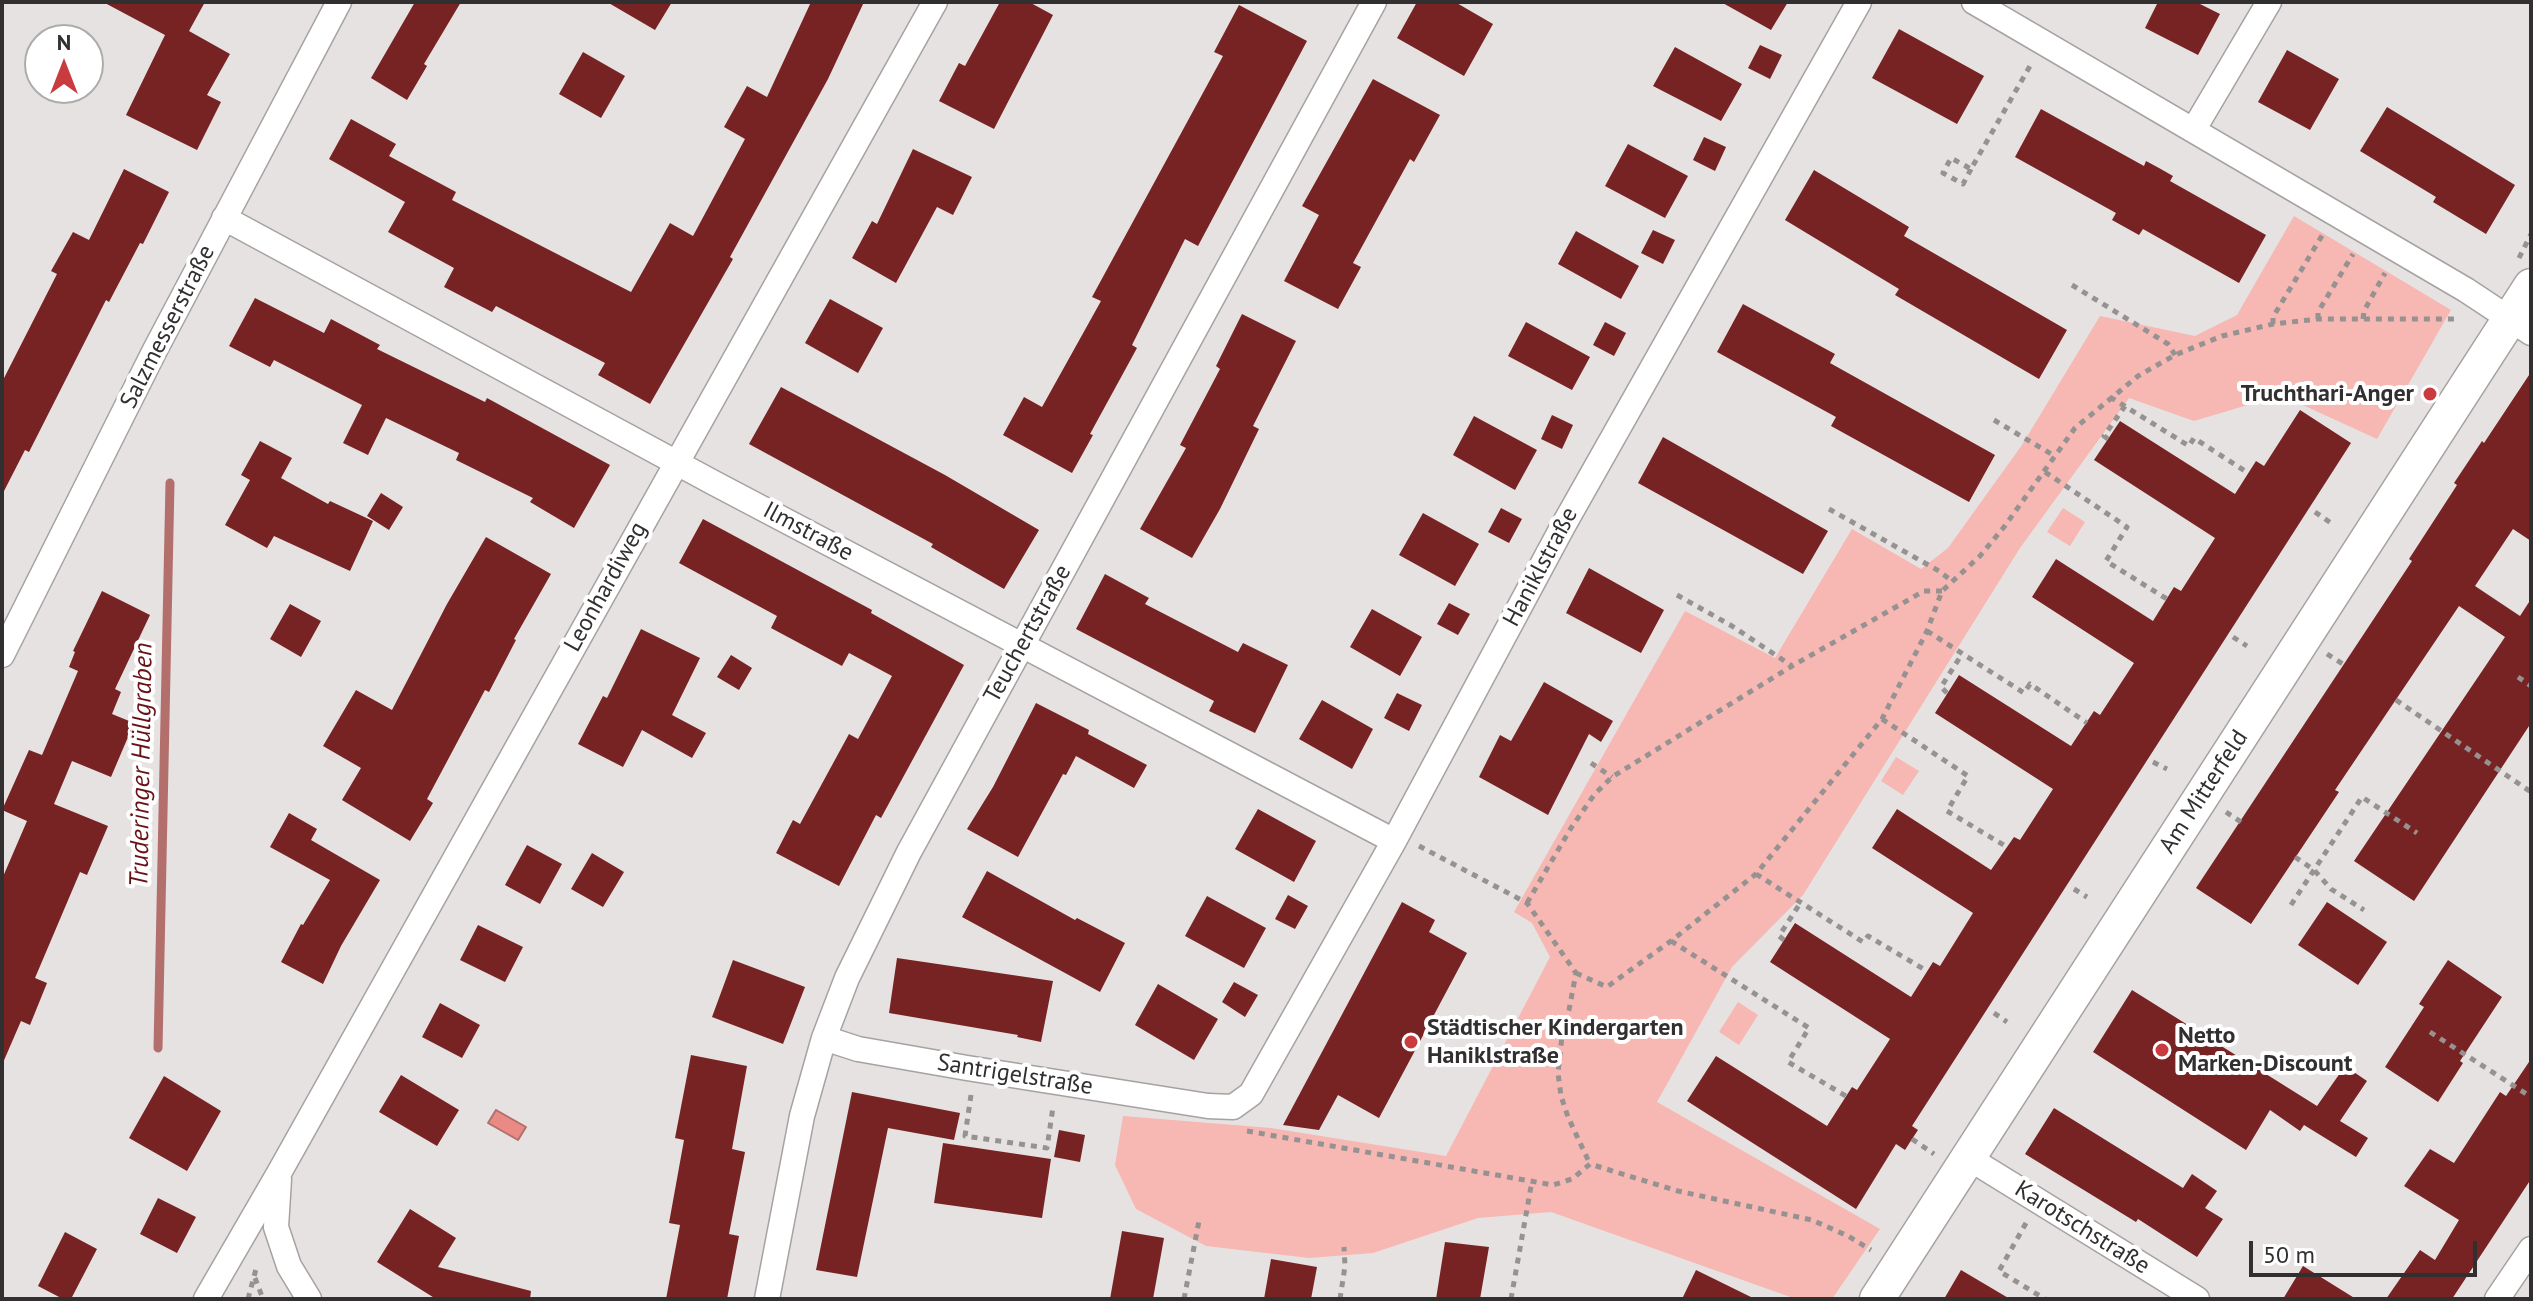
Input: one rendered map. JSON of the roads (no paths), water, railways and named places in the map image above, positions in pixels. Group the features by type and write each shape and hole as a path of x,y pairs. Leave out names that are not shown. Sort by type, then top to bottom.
{"street":[{"name":"Salzmesserstraße","path":"2,655 224,218 339,2"},
{"name":"Leonhardiweg","path":"206,1299 935,2"},
{"name":"Teuchertstraße","path":"767,1299 802,1116 824,1038 847,978 891,888 1021,646 1374,2"},
{"name":"Haniklstraße","path":"1208,1106 1233,1107 1251,1094 1394,841 1563,526 1859,2"},
{"path":"1974,2 2466,290 2520,326"},
{"path":"2194,129 2269,2"},
{"name":"Ilmstraße","path":"224,218 1021,646 1394,841"},
{"name":"Am Mitterfeld","path":"1877,1299 1897,1267 1950,1155 2520,326 2524,275"},
{"name":"Santrigelstraße","path":"824,1038 873,1052 1208,1106"},
{"name":"Karotschstraße","path":"1950,1155 2039,1202 2197,1299"},
{"name":"Leonhardiweg","path":"279,1173 276,1227 289,1266 309,1299"},
{"path":"2497,1299 2531,1249"}],"waterway":[{"name":"Truderinger Hüllgraben","path":"158,1048 170,483"}],"place":[{"name":"Truchthari-Anger","path":"2430,394"},
{"name":"Städtischer Kindergarten Haniklstraße","path":"1411,1042"},
{"name":"Netto Marken-Discount","path":"2162,1050"}]}
